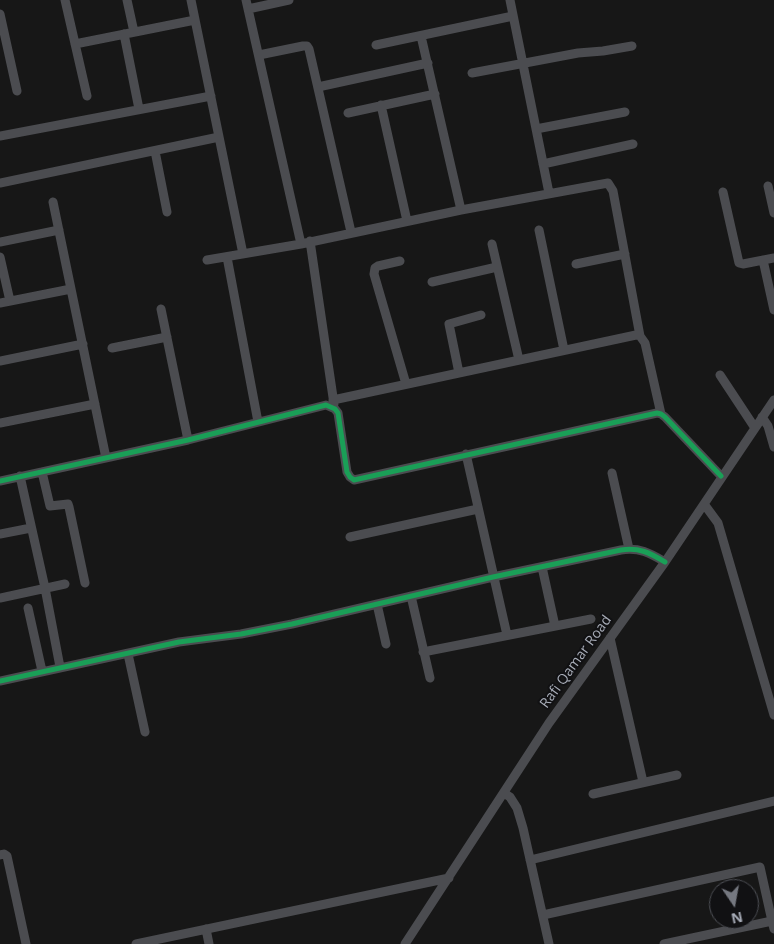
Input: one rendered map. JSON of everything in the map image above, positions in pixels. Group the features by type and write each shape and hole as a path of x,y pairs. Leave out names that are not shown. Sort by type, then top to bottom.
{"street":[{"path":"65,0 87,96"},
{"path":"127,0 134,32"},
{"path":"191,0 243,254"},
{"path":"289,0 247,4 305,242 334,404 339,419 347,472 350,478 354,480 656,413 661,414"},
{"path":"510,0 549,193"},
{"path":"0,14 17,91"},
{"path":"376,45 513,16"},
{"path":"75,44 195,20"},
{"path":"124,34 139,109"},
{"path":"421,36 461,210"},
{"path":"259,55 303,46 307,46 309,49 351,232"},
{"path":"472,73 522,62 632,46"},
{"path":"318,87 428,62"},
{"path":"348,113 434,94"},
{"path":"0,136 211,96"},
{"path":"381,105 407,221"},
{"path":"536,129 625,112"},
{"path":"0,183 219,137"},
{"path":"543,164 633,144"},
{"path":"155,151 167,212"},
{"path":"207,260 608,183 613,191 640,336 645,343 661,414 722,476"},
{"path":"768,186 774,213"},
{"path":"723,192 739,263 743,264 774,258"},
{"path":"53,202 106,458"},
{"path":"0,242 59,230"},
{"path":"539,230 564,350"},
{"path":"492,244 518,360"},
{"path":"576,264 625,254"},
{"path":"0,257 5,302 71,289"},
{"path":"227,257 258,422"},
{"path":"763,260 774,310"},
{"path":"400,262 378,266 374,271 406,384"},
{"path":"432,282 497,268"},
{"path":"161,309 188,440"},
{"path":"459,373 449,324 481,315"},
{"path":"0,481 188,440 406,384 632,336 640,336"},
{"path":"112,348 167,337"},
{"path":"0,361 83,344"},
{"path":"720,375 755,428"},
{"name":"Rafi Qamar Road","path":"405,944 549,722 665,562 774,400"},
{"path":"0,423 95,404"},
{"path":"762,417 768,426 774,448"},
{"path":"466,454 507,635"},
{"path":"42,472 50,506 68,504 70,507 85,583"},
{"path":"612,473 629,549"},
{"path":"20,476 45,588 60,667"},
{"path":"704,504 718,523 774,716"},
{"path":"350,537 478,509"},
{"path":"0,534 31,528"},
{"path":"0,681 179,642 241,634 292,624 494,577 629,549 639,549 648,552 665,562"},
{"path":"542,567 555,626"},
{"path":"0,598 65,584"},
{"path":"411,596 430,678"},
{"path":"377,604 386,644"},
{"path":"28,608 42,671"},
{"path":"423,652 591,619"},
{"path":"610,638 643,782"},
{"path":"128,654 145,732"},
{"path":"593,794 677,775"},
{"path":"504,793 510,796 517,808 549,944"},
{"path":"530,860 774,801"},
{"path":"0,855 4,854 7,856 26,944"},
{"path":"543,915 760,867 773,925 664,944"},
{"path":"140,944 448,878"},
{"path":"206,929 209,944"}],"cycle path":[{"path":"0,481 188,440 326,405 335,409 338,413 347,472 354,480 657,413 665,417 721,476"},
{"path":"0,681 179,642 241,634 292,624 493,577 621,550 633,549 665,562"}]}
